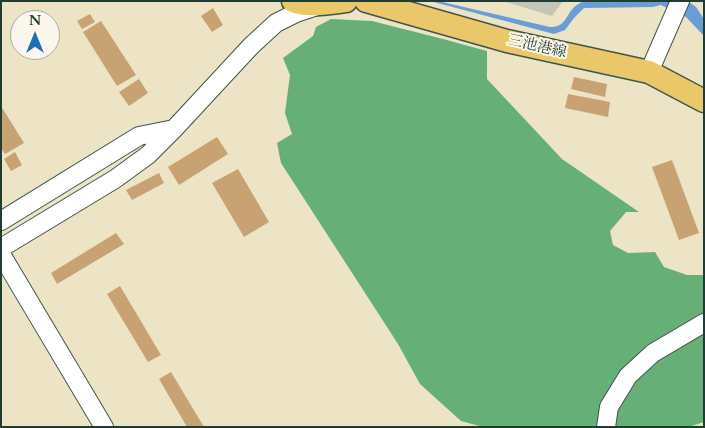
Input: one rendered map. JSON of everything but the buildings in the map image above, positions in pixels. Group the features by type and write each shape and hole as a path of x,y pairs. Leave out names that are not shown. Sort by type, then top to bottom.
{"main road":[{"path":"293,1 297,3 321,4 346,1"},
{"name":"三池港線","path":"366,1 508,41 649,72 704,102"}],"street":[{"path":"649,72 680,1"},
{"path":"1,248 115,179 148,154 174,129 251,46 276,23 321,4"},
{"path":"1,221 139,136 174,129"},
{"path":"1,254 104,427"},
{"path":"606,427 609,407 628,376 653,353 704,322"}],"shaded area":[{"path":"503,1 563,1 552,16"}],"green space":[{"path":"331,19 372,21 487,51 487,79 562,159 639,212 626,212 610,231 613,245 628,253 655,252 664,267 687,275 704,275 704,316 638,356 599,427 483,427 461,421 420,384 398,344 281,163 277,143 292,134 285,113 290,75 283,58 313,36 316,27"},
{"path":"704,330 704,422 689,427 611,427 626,389 651,364"}],"water":[{"path":"430,1 438,1 556,27 563,22 573,8 585,1 688,1 696,7 704,19 704,36 686,17 661,5 653,7 584,8 565,30 554,34"}]}
